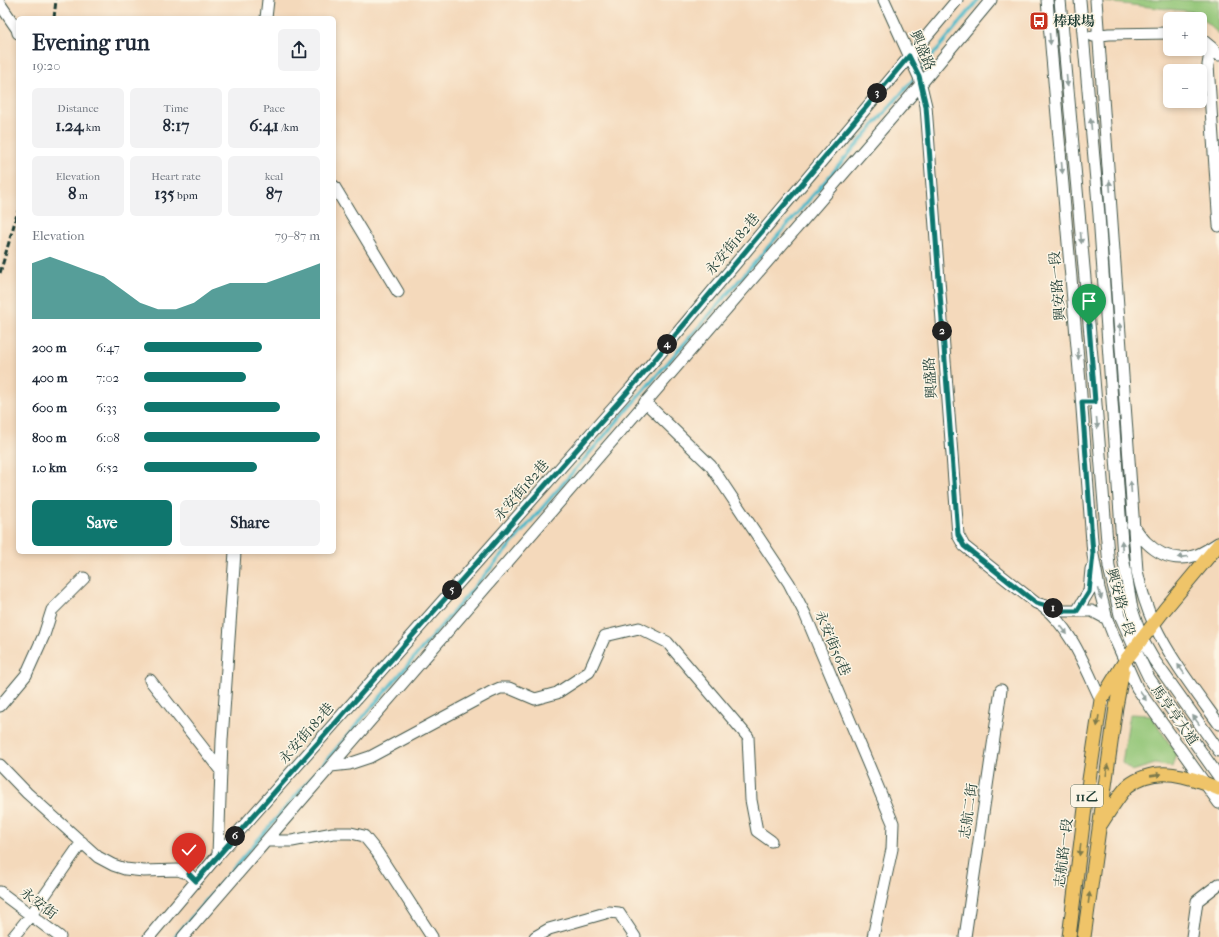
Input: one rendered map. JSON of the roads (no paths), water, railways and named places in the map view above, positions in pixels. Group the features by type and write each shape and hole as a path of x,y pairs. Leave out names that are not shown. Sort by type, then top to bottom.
{"main road":[{"name":"志航路一段","path":"1069,937 1086,800 1101,700 1125,661 1219,543"},
{"name":"志航路一段","path":"1084,937 1116,707 1125,661"},
{"path":"1099,827 1127,787 1143,777 1161,774 1177,775 1204,782 1219,789"}],"street":[{"path":"266,16 268,0"},
{"name":"興盛路","path":"884,0 920,80 926,106 958,535 964,546 1036,603 1064,611 1092,611 1107,619"},
{"name":"永安街182巷","path":"148,937 218,855 631,388 910,59 957,0"},
{"path":"183,937 645,402 920,80 991,0"},
{"name":"興安路一段","path":"1046,0 1082,402 1093,554 1099,588 1107,619 1125,661"},
{"name":"興安路一段","path":"1060,0 1108,567 1120,615 1138,644"},
{"name":"興安路一段","path":"1080,0 1099,215 1123,557 1138,644"},
{"name":"興安路一段","path":"1096,0 1137,571 1142,593 1154,623"},
{"path":"0,4 16,28"},
{"path":"1084,37 1099,35 1163,33"},
{"path":"1207,44 1219,55"},
{"path":"1211,47 1208,65 1218,182 1219,226"},
{"path":"336,189 398,292"},
{"path":"1099,215 1112,214"},
{"path":"1066,218 1079,217"},
{"path":"1111,400 1124,399"},
{"name":"永安街56巷","path":"645,402 711,466 789,583 814,636 892,823 892,849 873,937"},
{"path":"1082,402 1095,402"},
{"path":"1120,513 1145,541 1158,552 1169,557 1197,555 1219,543"},
{"path":"218,855 221,771 235,554"},
{"path":"1077,611 1089,592 1093,554"},
{"path":"0,706 26,675 44,635 52,610 84,578"},
{"path":"1036,603 1050,613 1071,640 1101,700"},
{"path":"1154,623 1171,655 1219,724"},
{"path":"331,766 349,764 370,757 428,724 500,688 510,688 536,699 557,693 589,672 605,636 639,628 667,642 748,737 751,800 757,831 771,840"},
{"name":"馬亨亨大道","path":"1138,644 1154,660 1219,751"},
{"name":"馬亨亨大道","path":"1138,644 1150,678 1219,777"},
{"name":"馬亨亨大道","path":"1125,661 1137,688 1219,803"},
{"path":"150,680 221,771"},
{"name":"志航二街","path":"965,937 1001,690"},
{"path":"0,765 27,792 98,857 113,865 125,869 144,871 178,870 189,874 196,881"},
{"path":"268,840 292,841 333,833 351,833 364,836 377,852 432,937"},
{"path":"13,937 31,915 82,842"},
{"path":"1192,937 1197,901 1219,884"},
{"name":"永安街","path":"0,892 60,937"},
{"path":"535,937 549,929 609,912 619,913 635,937"}],"waterway":[{"path":"175,937 573,472 906,88 978,0"}],"railway":[{"path":"54,16 56,0"},
{"path":"0,273 16,218"}],"place":[{"name":"棒球場","path":"1039,21"}]}
